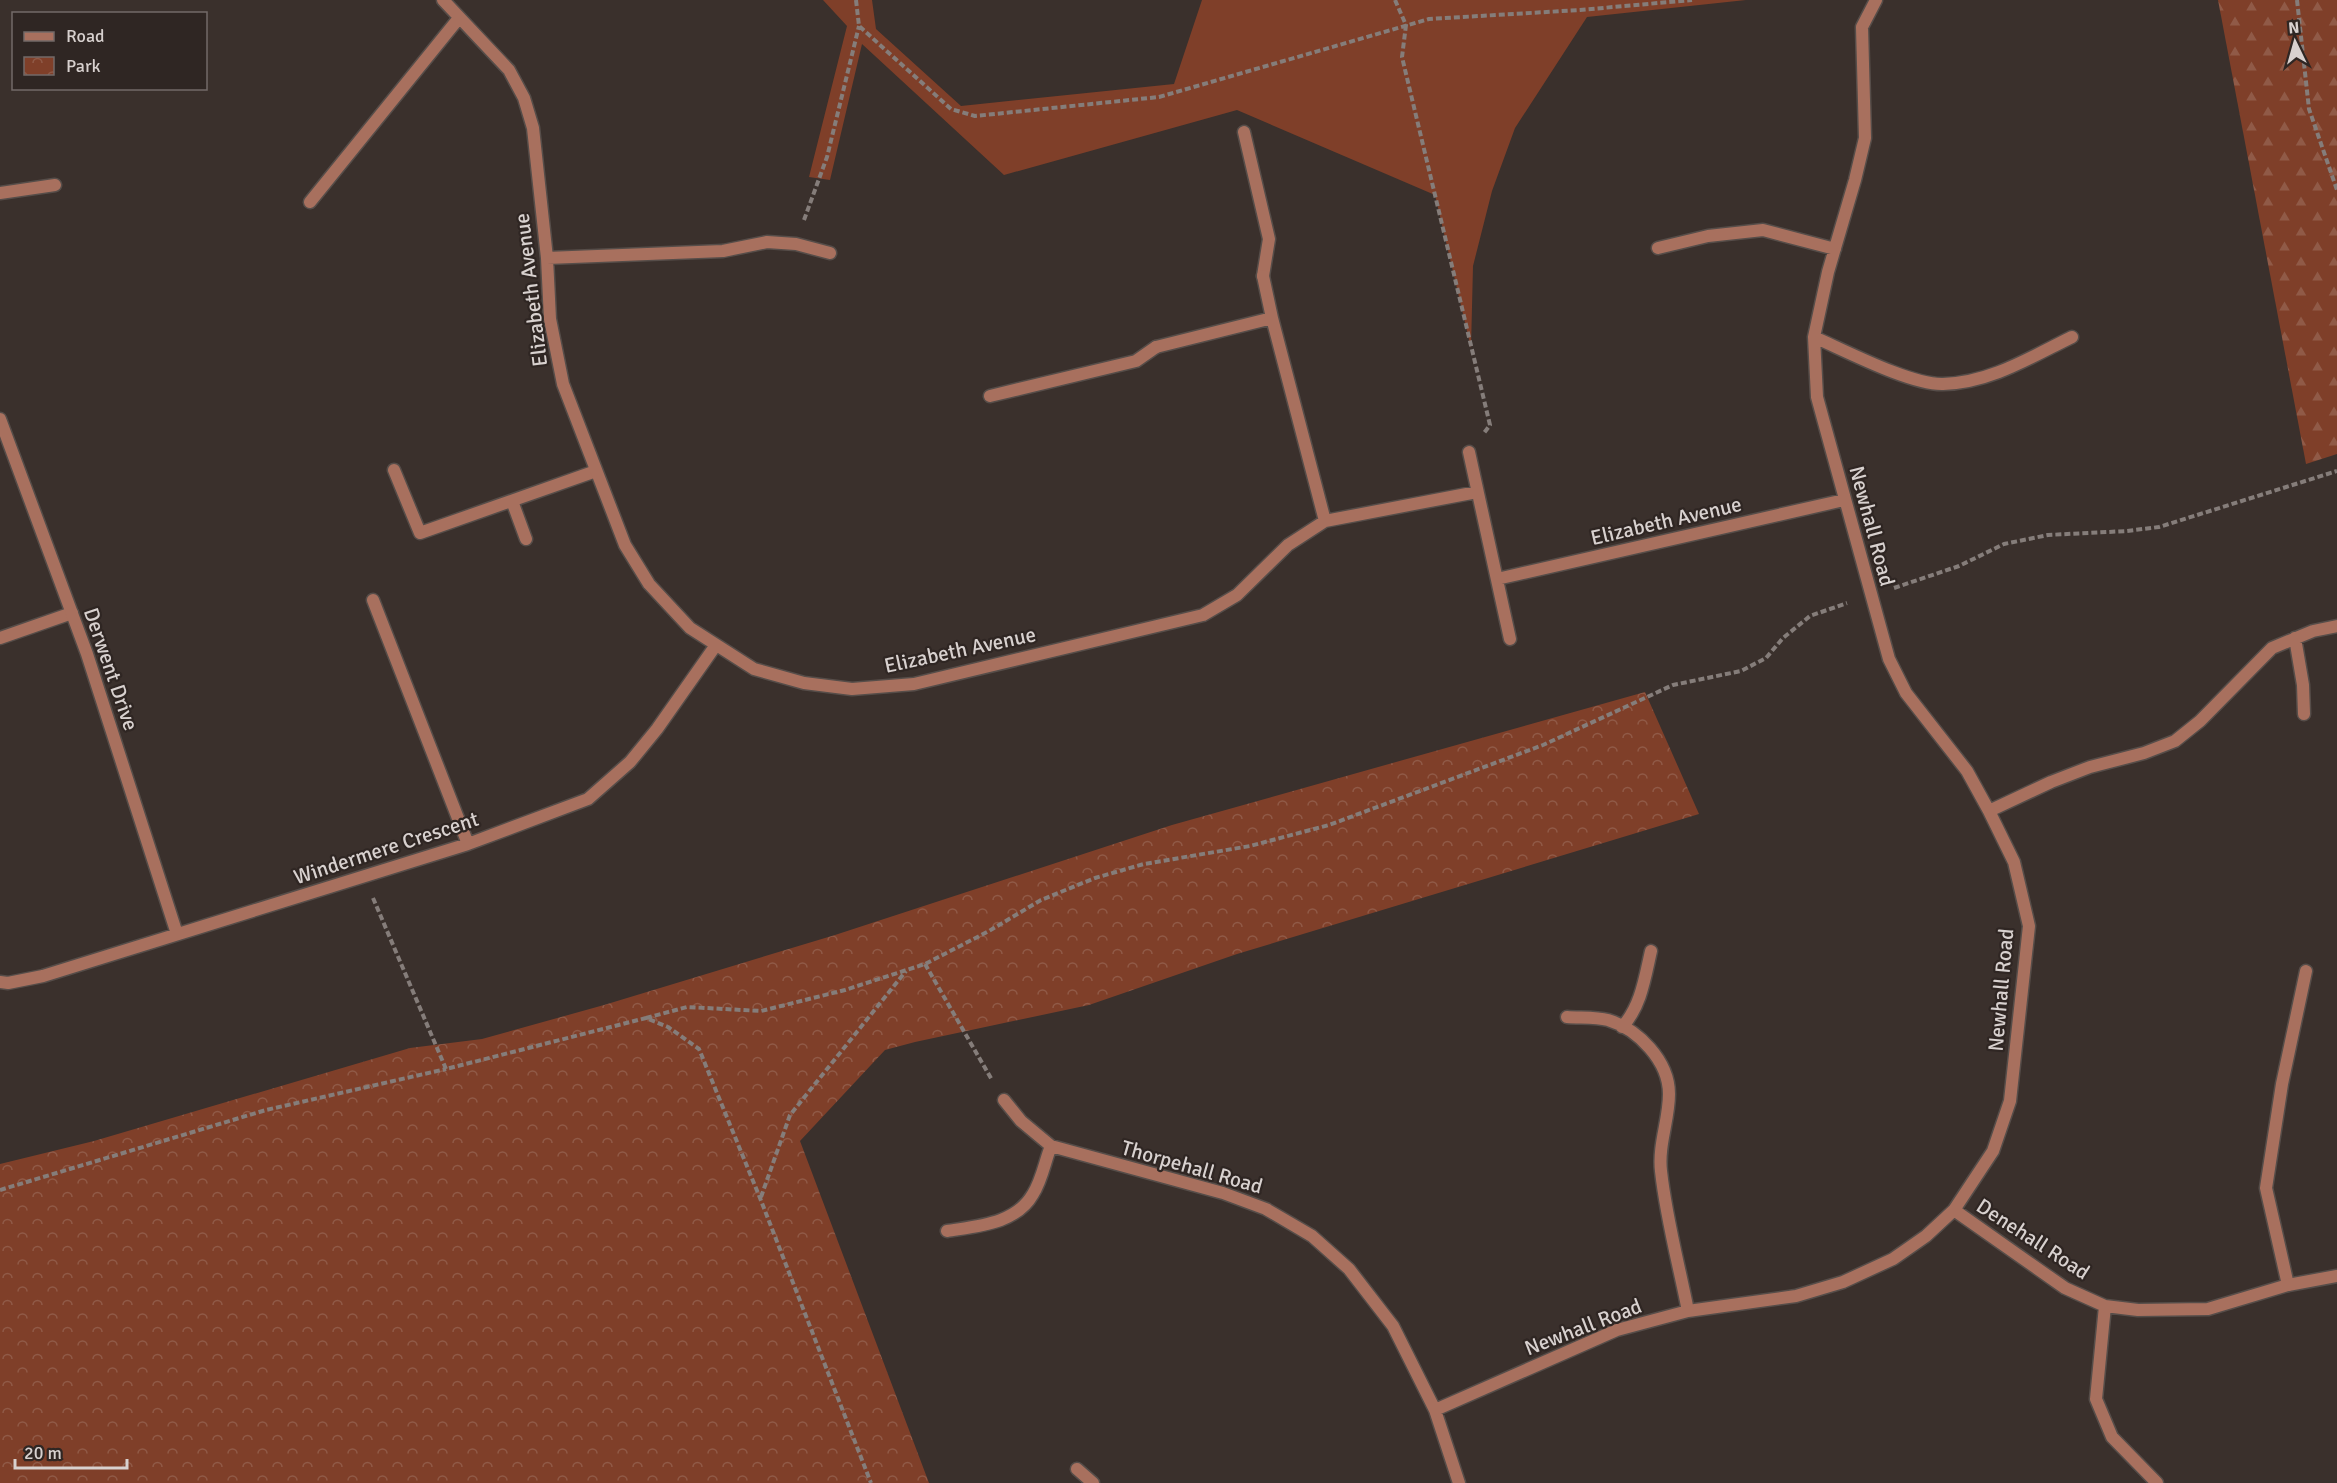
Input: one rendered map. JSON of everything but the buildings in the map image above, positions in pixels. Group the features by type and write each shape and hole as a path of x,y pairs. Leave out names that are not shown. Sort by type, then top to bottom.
{"street":[{"name":"Elizabeth Avenue","path":"443,0 509,70 524,98 533,128 547,258 550,319 563,384 625,545 649,584 690,628 754,669 804,683 852,689 914,684 1203,615 1238,595 1288,545 1325,521 1477,492"},
{"name":"Newhall Road","path":"1435,1410 1617,1330 1688,1311 1796,1296 1843,1282 1893,1259 1926,1236 1954,1210 1994,1150 2010,1101 2029,926 2014,862 1967,771 1906,693 1889,659 1817,397 1814,337 1865,138 1862,27 1876,0"},
{"path":"310,202 459,18"},
{"path":"1244,132 1269,239 1263,276 1325,521"},
{"path":"0,193 56,184"},
{"path":"1658,248 1708,236 1763,230 1835,249"},
{"path":"547,258 723,250 767,242 796,244 830,253"},
{"path":"990,396 1136,361 1156,347 1272,318"},
{"path":"1814,337 1912,378 1942,385 1973,381 2000,373 2072,337"},
{"name":"Derwent Drive","path":"0,419 72,613 177,934"},
{"path":"1469,452 1510,639"},
{"path":"394,470 420,533 597,471"},
{"name":"Elizabeth Avenue","path":"1497,579 1844,500"},
{"path":"512,501 526,539"},
{"path":"374,600 468,844"},
{"path":"0,638 72,613"},
{"path":"1989,811 2070,774 2144,753 2175,741 2200,721 2272,648 2313,631 2337,626"},
{"path":"2295,639 2303,685 2304,714"},
{"name":"Windermere Crescent","path":"0,982 43,976 468,844 588,799 637,754 716,645"},
{"path":"1622,1027 1632,1017 1652,951"},
{"path":"2288,1285 2266,1188 2282,1084 2306,971"},
{"path":"1567,1017 1607,1020 1629,1030 1652,1051 1663,1067 1669,1091 1667,1117 1660,1144 1660,1170 1688,1311"},
{"name":"Thorpehall Road","path":"1004,1100 1021,1121 1051,1146 1223,1193 1266,1209 1312,1236 1350,1269 1393,1326 1435,1410 1458,1483"},
{"path":"947,1231 986,1224 1012,1216 1025,1207 1035,1192 1051,1146"},
{"name":"Denehall Road","path":"1954,1210 2065,1288 2105,1306 2138,1310 2208,1309 2288,1285 2337,1276"},
{"path":"2105,1306 2096,1399 2112,1437 2157,1483"},
{"path":"1077,1469 1093,1483"}],"path":[{"path":"796,244 827,158 859,26 856,0"},
{"path":"1395,0 1406,25 1402,57 1490,425 1469,452"},
{"path":"859,26 951,109 975,116 1159,97 1429,19 1580,10 1692,0"},
{"path":"2297,0 2309,109 2337,190"},
{"path":"0,1190 266,1110 446,1069 687,1007 761,1011 845,990 925,964 989,932 1041,900 1095,878 1144,864 1250,846 1329,825 1543,745 1673,685 1741,670 1766,658 1783,638 1810,616 1959,566 2004,544 2048,535 2159,527 2337,471"},
{"path":"363,876 446,1069"},
{"path":"925,964 1004,1100"},
{"path":"760,1198 790,1115 906,971"},
{"path":"646,1018 668,1027 699,1049 760,1198 871,1483"}],"green space":[{"path":"823,0 872,0 876,29 961,106 1174,84 1202,0 1746,0 1587,17 1515,128 1492,191 1473,266 1471,348 1435,195 1237,110 1004,175 862,44 830,180 809,177 847,26"},
{"path":"2218,0 2337,0 2337,454 2306,464"},
{"path":"1645,692 1699,814 1237,954 1089,1005 885,1050 800,1141 929,1483 0,1483 0,1164 94,1141 410,1048 482,1039 604,1005 835,935 1172,825"}]}
